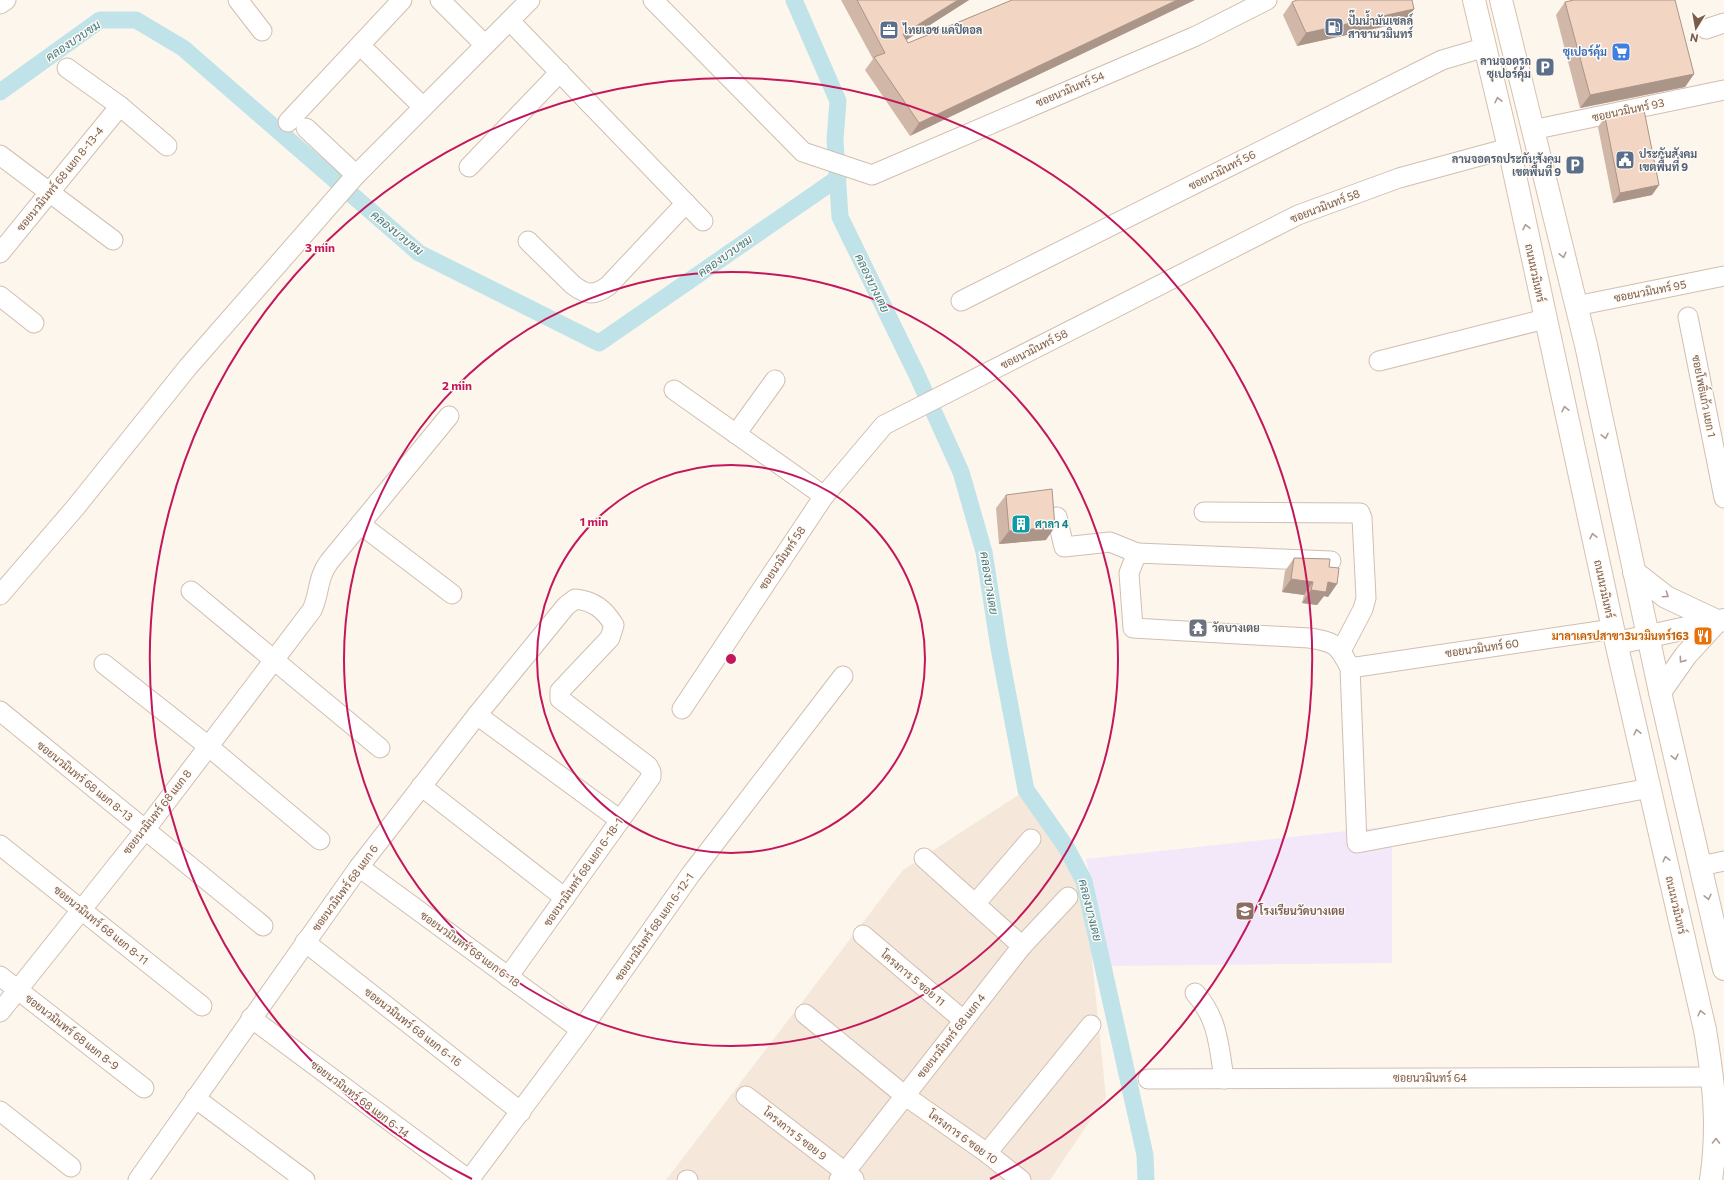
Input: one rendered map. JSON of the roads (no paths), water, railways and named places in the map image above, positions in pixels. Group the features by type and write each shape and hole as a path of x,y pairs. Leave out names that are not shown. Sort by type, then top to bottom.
{"main road":[{"name":"ถนนนวมินทร์","path":"1474,0 1509,148 1615,636 1705,1030 1713,1077 1716,1136 1711,1180"},
{"path":"1501,0 1576,306 1660,692 1722,945 1724,968"},
{"path":"1634,572 1666,596 1720,620"},
{"path":"1615,636 1649,636 1720,620"},
{"path":"1660,692 1686,654 1720,620"}],"street":[{"path":"0,4 6,0"},
{"path":"238,0 262,31"},
{"path":"352,179 297,125 402,0"},
{"path":"440,0 485,46"},
{"path":"0,595 75,508 188,367 352,179 530,0"},
{"name":"ซอยนวมินทร์ 54","path":"653,0 803,152 872,175 1196,36 1267,0"},
{"path":"510,21 703,221"},
{"path":"1706,29 1724,23"},
{"name":"ซอยนวมินทร์ 56","path":"961,301 1442,60 1486,47"},
{"path":"368,53 423,107"},
{"path":"67,68 120,106 167,146"},
{"path":"469,167 560,72"},
{"name":"ซอยนวมินทร์ 93","path":"1532,130 1724,90"},
{"name":"ซอยนวมินทร์ 68 แยก 8-13-4","path":"0,253 49,191 120,106"},
{"name":"ซอยนวมินทร์ 58","path":"682,708 824,496 884,425 1298,215 1399,178 1509,148"},
{"path":"0,155 113,240"},
{"path":"528,241 581,292 591,294 599,292 608,286 686,203"},
{"name":"ซอยนวมินทร์ 95","path":"1576,306 1724,276"},
{"path":"0,296 34,323"},
{"name":"ซอยโพธิ์แก้ว แยก 1","path":"1688,317 1723,488"},
{"path":"1379,361 1545,319"},
{"path":"736,434 775,380"},
{"path":"674,390 824,496"},
{"path":"449,416 360,524 452,594"},
{"path":"1204,512 1360,513 1362,518 1366,598 1363,609 1341,651"},
{"path":"1057,517 1064,547 1110,542 1137,552 1331,560"},
{"name":"ซอยนวมินทร์ 68 แยก 8","path":"0,1012 81,908 145,830 312,610 319,578 323,569 360,524"},
{"path":"1137,552 1129,573 1133,628 1309,638 1329,641 1341,651 1350,668 1357,843 1650,788"},
{"path":"191,591 380,748"},
{"name":"ซอยนวมินทร์ 68 แยก 6","path":"143,1178 195,1098 358,867 477,715 566,606 575,599 588,600 606,613 614,625 610,638 560,691 560,699 648,766"},
{"name":"ซอยนวมินทร์ 60","path":"1350,668 1615,636"},
{"path":"104,664 208,746 320,840"},
{"name":"ซอยนวมินทร์ 68 แยก 6-12-1","path":"469,1180 581,1030 691,874 843,676"},
{"name":"ซอยนวมินทร์ 68 แยก 8-13","path":"0,711 264,926"},
{"path":"477,715 620,820"},
{"name":"ซอยนวมินทร์ 68 แยก 6-18-1","path":"508,977 651,778 651,772 648,766"},
{"path":"421,786 565,898"},
{"path":"975,904 1031,839"},
{"name":"ซอยนวมินทร์ 68 แยก 8-11","path":"0,845 81,908 202,1006"},
{"path":"924,858 1022,946"},
{"path":"1702,866 1724,860"},
{"name":"ซอยนวมินทร์ 68 แยก 6-18","path":"358,867 581,1030"},
{"name":"ซอยนวมินทร์ 68 แยก 4","path":"846,1177 904,1095 963,1020 1022,946 1068,897"},
{"name":"โครงการ 5 ซอย 11","path":"863,935 963,1020"},
{"name":"ซอยนวมินทร์ 68 แยก 6-16","path":"305,942 521,1112"},
{"name":"ซอยนวมินทร์ 68 แยก 8-9","path":"0,976 144,1088"},
{"path":"1194,993 1204,1003 1213,1020 1224,1079"},
{"name":"โครงการ 6 ซอย 10","path":"805,1014 904,1095 987,1153 1021,1180"},
{"name":"ซอยนวมินทร์ 68 แยก 6-14","path":"251,1018 469,1180"},
{"path":"987,1153 1091,1025"},
{"name":"ซอยนวมินทร์ 64","path":"1148,1079 1713,1077"},
{"name":"โครงการ 5 ซอย 9","path":"746,1096 846,1177"},
{"path":"195,1098 305,1180"},
{"path":"0,1111 71,1167"}],"waterway":[{"name":"คลองบางเตย","path":"794,0 838,101 835,140 840,217 917,375 961,472 984,552 999,648 1026,790 1066,847 1084,881 1145,1155 1146,1180"},
{"name":"คลองบวบขม","path":"0,92 100,20 136,20 183,48 419,253 599,343 838,178"}],"place":[{"name":"ปั๊มน้ำมันเชลล์ สาขานวมินทร์","path":"1334,27"},
{"name":"ไทยเอช แคปิตอล","path":"889,30"},
{"name":"ซุเปอร์คุ้ม","path":"1621,52"},
{"name":"ลานจอดรถ ซุเปอร์คุ้ม","path":"1545,67"},
{"name":"ประกันสังคม เขตพื้นที่ 9","path":"1625,160"},
{"name":"ลานจอดรถประกันสังคม เขตพื้นที่ 9","path":"1575,165"},
{"name":"ศาลา 4","path":"1021,524"},
{"name":"วัดบางเตย","path":"1198,628"},
{"name":"มาลาเครปสาขา3นวมินทร์163","path":"1703,636"},
{"name":"โรงเรียนวัดบางเตย","path":"1245,911"}]}
